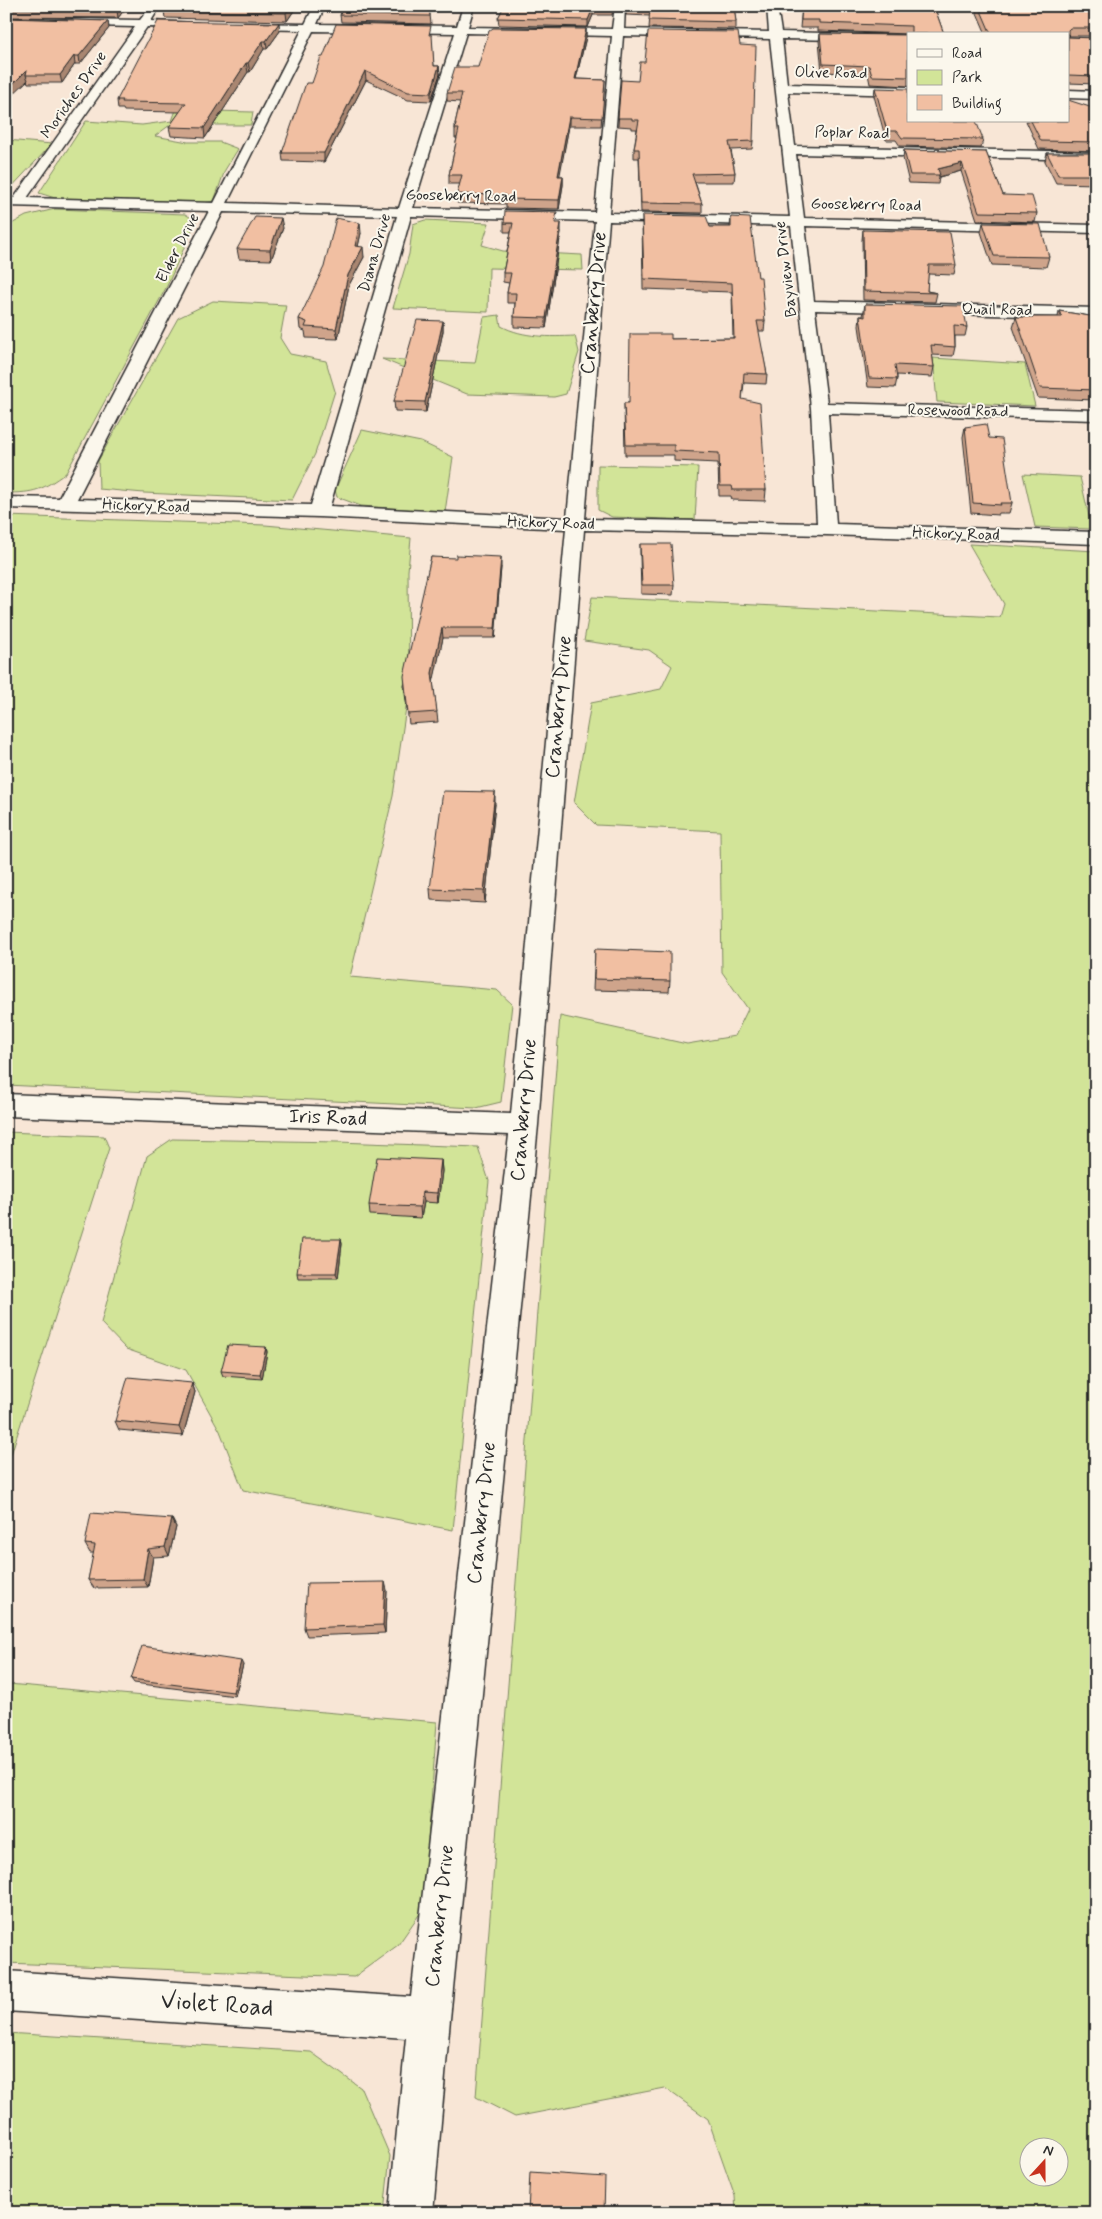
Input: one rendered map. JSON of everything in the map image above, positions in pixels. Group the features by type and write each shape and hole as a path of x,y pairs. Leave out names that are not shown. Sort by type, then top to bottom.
{"street":[{"name":"Moriches Drive","path":"12,202 156,6"},
{"name":"Elder Drive","path":"65,504 320,6"},
{"name":"Diana Drive","path":"319,511 405,212 469,6"},
{"name":"Cranberry Drive","path":"411,2213 429,2018 524,1125 574,524 620,6"},
{"name":"Bayview Drive","path":"772,6 783,88 788,150 799,221 819,408 827,529"},
{"path":"6,21 210,25"},
{"path":"229,26 907,38"},
{"name":"Olive Road","path":"783,88 907,91"},
{"path":"1070,94 1096,95"},
{"name":"Poplar Road","path":"788,150 1096,156"},
{"name":"Gooseberry Road","path":"12,202 1096,229"},
{"name":"Quail Road","path":"808,305 1096,313"},
{"name":"Rosewood Road","path":"819,408 1096,415"},
{"name":"Hickory Road","path":"6,502 319,511 574,524 827,529 1096,538"},
{"name":"Iris Road","path":"6,1105 133,1112 524,1125"},
{"name":"Violet Road","path":"6,1991 429,2018"}],"green space":[{"path":"176,110 253,112 251,125 170,125 155,136 188,142 220,142 238,149 225,170 214,201 196,204 55,198 39,193 86,121 142,125 172,121"},
{"path":"6,140 52,144 6,193"},
{"path":"55,209 185,214 196,221 167,286 66,473 38,489 6,493 6,227 26,216"},
{"path":"425,220 489,223 482,245 503,251 582,255 583,270 489,268 488,312 393,308 409,254 413,224"},
{"path":"213,301 286,305 280,338 290,354 326,361 335,391 315,454 292,500 99,489 98,461 178,318"},
{"path":"499,315 501,326 519,333 528,335 575,336 579,352 566,394 554,397 467,394 382,359 475,363 484,317"},
{"path":"933,358 1025,364 1035,406 937,402"},
{"path":"362,430 421,442 453,457 445,512 361,506 337,497 335,490"},
{"path":"598,465 698,467 695,520 612,517 598,510"},
{"path":"1023,474 1080,477 1092,529 1035,527"},
{"path":"6,516 265,525 411,538 408,571 409,687 393,796 350,977 497,990 512,1004 501,1102 476,1108 6,1085"},
{"path":"969,544 1096,551 1096,2213 736,2213 735,2196 708,2119 665,2088 515,2117 476,2097 560,1016 687,1044 735,1036 748,1009 722,972 720,831 596,825 574,803 591,703 661,689 672,666 649,650 584,641 592,597 1000,617 1004,604"},
{"path":"6,1132 104,1136 109,1148 6,1470"},
{"path":"172,1139 478,1147 489,1181 453,1530 243,1490 220,1431 186,1370 126,1349 101,1323 147,1156"},
{"path":"8,1684 437,1722 423,1909 398,1945 354,1977 6,1963 6,1686"},
{"path":"6,2033 311,2052 361,2088 390,2156 384,2213 6,2213"}],"building":[{"path":"6,6 120,6 117,10 6,9"},
{"path":"166,6 291,6 286,13 164,11"},
{"path":"343,6 429,6 430,16 340,15"},
{"path":"504,6 612,6 612,8 593,8 588,20 498,18"},
{"path":"627,6 734,6 736,22 649,20 650,9 627,8"},
{"path":"802,6 934,6 943,32 911,32 911,26 819,23 819,20 801,20"},
{"path":"979,6 1096,6 1096,28 1070,28 1068,32 990,32"},
{"path":"6,18 108,21 79,56 74,56 60,75 26,75 27,70 6,91"},
{"path":"158,21 279,23 266,41 263,41 248,63 246,63 204,128 169,127 186,103 122,102 123,100 117,100"},
{"path":"336,24 431,26 429,35 432,35 434,66 439,66 431,93 408,92 365,71 324,153 282,153 306,83 312,83"},
{"path":"493,28 586,29 575,79 605,80 602,118 569,117 558,176 563,176 559,200 506,199 506,195 457,194 462,175 449,175 459,129 455,129 455,124 462,93 447,93 455,67 478,67 489,31"},
{"path":"648,31 738,32 740,45 756,46 753,141 729,142 735,173 692,174 702,204 641,203 639,149 634,149 639,120 618,118 621,80 638,81 640,62 645,62"},
{"path":"820,34 907,35 907,77 872,76 869,66 823,64"},
{"path":"1070,37 1096,38 1096,76 1070,75"},
{"path":"875,88 907,89 907,122 976,122 983,139 902,138 897,131 887,131"},
{"path":"1070,101 1096,109 1096,142 1041,141 1032,122 1070,122"},
{"path":"904,150 986,152 1003,195 1032,196 1037,213 979,212 962,163 938,169 940,175 910,175"},
{"path":"1047,153 1096,153 1096,175 1058,175"},
{"path":"505,211 557,212 555,223 561,223 546,318 514,317 516,293 507,293 511,273 503,273 513,223 504,223"},
{"path":"642,215 706,216 710,227 731,227 731,217 750,218 758,277 761,277 765,321 757,321 767,374 744,373 742,399 760,403 766,490 733,490 732,486 720,486 719,453 674,451 674,445 626,445 624,403 629,403 630,334 671,334 671,339 734,338 732,283 644,279"},
{"path":"255,217 281,218 270,250 237,249"},
{"path":"336,218 360,223 355,246 363,247 348,275 336,329 305,327 307,322 299,319 324,267"},
{"path":"983,223 1040,224 1049,257 994,256"},
{"path":"863,230 950,232 956,265 929,265 927,291 937,293 864,291"},
{"path":"865,304 963,306 967,327 954,326 955,347 931,345 934,367 895,365 897,379 869,378 860,316 865,317"},
{"path":"1059,311 1096,317 1096,390 1040,388 1016,317 1062,317"},
{"path":"417,320 443,321 425,402 394,401"},
{"path":"986,424 989,438 1002,439 1012,503 1000,503 1001,505 973,503 965,427"},
{"path":"640,544 671,544 674,585 642,585"},
{"path":"456,555 501,557 495,628 442,628 432,673 437,712 408,714 404,676 431,557 456,558"},
{"path":"443,791 495,792 484,891 430,889"},
{"path":"595,949 670,952 670,981 594,979"},
{"path":"377,1157 441,1160 437,1193 422,1192 420,1207 369,1205"},
{"path":"302,1239 341,1239 336,1273 297,1273"},
{"path":"228,1345 266,1347 260,1374 221,1371"},
{"path":"128,1377 192,1383 179,1427 115,1421"},
{"path":"91,1513 172,1519 165,1547 148,1549 143,1579 88,1580 95,1545 85,1544"},
{"path":"385,1582 383,1625 304,1628 307,1583"},
{"path":"142,1646 241,1661 233,1692 131,1679"},
{"path":"530,2172 605,2177 604,2213 528,2213"}]}
